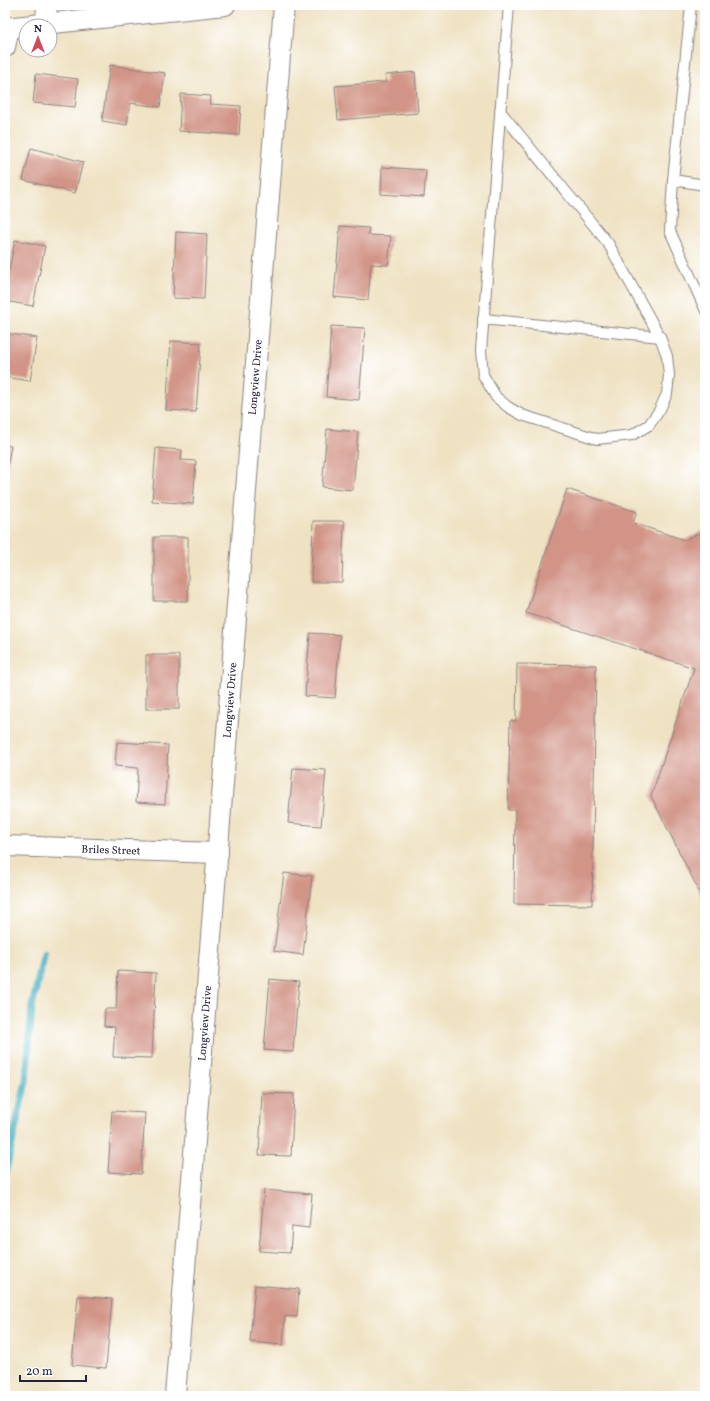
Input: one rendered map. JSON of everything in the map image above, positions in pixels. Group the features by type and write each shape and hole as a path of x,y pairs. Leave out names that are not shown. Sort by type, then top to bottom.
{"street":[{"path":"5,47 7,28 46,14 225,5"},
{"name":"Longview Drive","path":"175,1396 284,5"},
{"name":"Briles Street","path":"5,846 218,853"}],"lane":[{"path":"500,111 608,243 660,337 667,356 669,375 667,394 659,411 649,425 632,435 597,440 522,416 496,397 483,375 480,351 483,319 500,111 509,5"},
{"path":"691,5 673,180 670,231 705,308"},
{"path":"673,180 705,185"},
{"path":"483,319 660,337"}],"building":[{"path":"110,65 165,73 160,107 130,103 127,125 102,121"},
{"path":"415,72 418,113 338,120 335,86 386,82 385,75"},
{"path":"36,74 78,79 75,107 33,103"},
{"path":"181,94 211,96 210,104 241,106 239,135 179,131"},
{"path":"31,148 83,162 75,193 23,180"},
{"path":"382,167 426,170 424,197 381,194"},
{"path":"340,226 369,228 368,235 391,236 388,265 371,264 368,300 334,297"},
{"path":"176,232 207,234 204,299 173,298"},
{"path":"15,240 45,246 33,306 5,301 5,290"},
{"path":"331,326 365,328 359,400 326,397"},
{"path":"5,333 37,338 30,381 5,377"},
{"path":"171,341 201,343 196,412 166,410"},
{"path":"327,429 358,432 353,490 322,487"},
{"path":"5,445 11,446 6,473 5,473"},
{"path":"156,448 182,450 181,460 196,461 193,504 152,501"},
{"path":"567,489 637,512 633,523 685,540 705,530 705,903 651,796 694,668 526,613"},
{"path":"313,521 344,521 342,582 311,582"},
{"path":"154,537 188,537 188,601 154,601"},
{"path":"310,633 340,635 335,698 305,696"},
{"path":"146,655 179,655 179,709 146,709"},
{"path":"517,664 596,665 592,905 514,904 515,810 508,810 510,721 516,721"},
{"path":"117,742 168,745 165,804 136,802 138,768 115,766"},
{"path":"293,768 326,770 321,826 288,823"},
{"path":"284,873 312,876 303,955 274,951"},
{"path":"118,971 156,973 152,1058 113,1057 115,1027 104,1026 105,1009 116,1009"},
{"path":"270,979 299,982 293,1052 264,1050"},
{"path":"262,1093 294,1094 291,1156 259,1155"},
{"path":"112,1111 145,1113 141,1174 108,1172"},
{"path":"264,1190 312,1194 309,1228 292,1226 290,1253 259,1251"},
{"path":"255,1285 299,1289 297,1317 285,1316 283,1345 250,1342"},
{"path":"78,1296 112,1299 106,1368 72,1365"}],"waterway":[{"path":"5,1174 26,1081 32,1006 44,954"}]}
